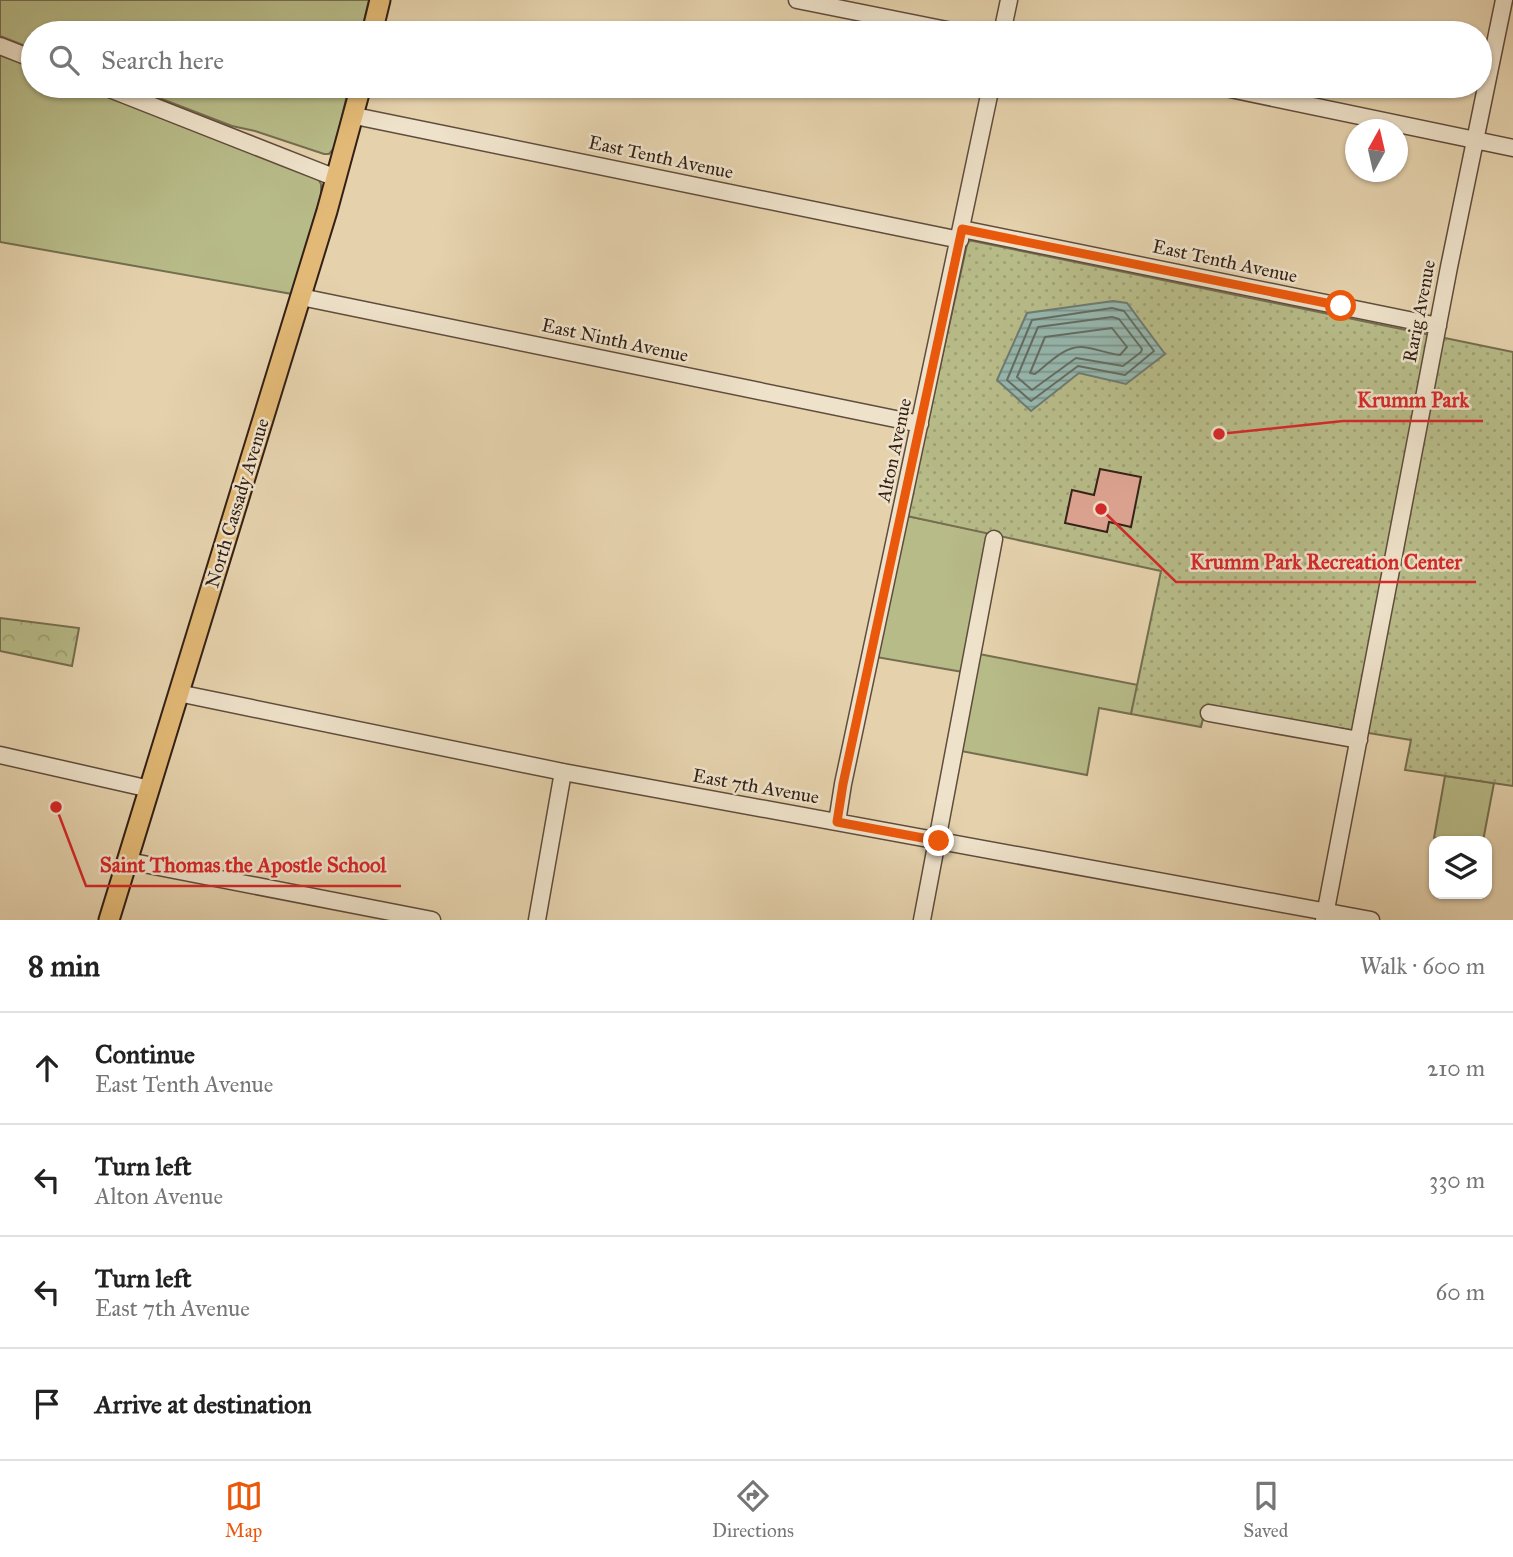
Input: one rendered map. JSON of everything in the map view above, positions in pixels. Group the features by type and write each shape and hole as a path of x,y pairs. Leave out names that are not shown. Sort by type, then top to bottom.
{"main road":[{"path":"375,21 380,0"},
{"name":"North Cassady Avenue","path":"109,920 301,297 359,98"}],"street":[{"path":"797,0 902,21"},
{"path":"1005,21 1009,0"},
{"name":"Rarig Avenue","path":"1492,56 1504,0"},
{"path":"0,46 21,54"},
{"path":"133,98 337,178"},
{"name":"Alton Avenue","path":"837,822 989,98"},
{"path":"1273,98 1513,148"},
{"name":"Rarig Avenue","path":"1325,916 1483,98"},
{"name":"East Tenth Avenue","path":"355,116 1438,326"},
{"name":"East Ninth Avenue","path":"301,297 920,424"},
{"path":"922,920 994,539"},
{"name":"East 7th Avenue","path":"178,693 563,772 1325,916 1371,920"},
{"path":"1209,713 1359,740"},
{"path":"0,755 149,789"},
{"path":"537,920 563,772"},
{"path":"128,861 432,920"}],"green space":[{"path":"0,0 369,0 364,21 21,21 21,44 0,36"},
{"path":"0,50 21,58 21,98 120,98 316,175 321,184 321,195 292,294 0,242"},
{"path":"159,98 346,98 335,147 329,154 232,126"},
{"path":"968,240 1513,352 1513,786 1405,770 1411,740 1206,706 1201,727 1131,714 1161,571 907,516"},
{"path":"907,516 989,533 963,672 876,657"},
{"path":"0,618 79,628 72,666 0,651"},
{"path":"979,654 1138,685 1131,714 1099,708 1087,775 961,751"},
{"path":"1445,776 1494,783 1484,836 1434,836"}],"water":[{"path":"1113,301 1127,303 1165,354 1126,384 1079,373 1031,411 997,380 1027,313"}],"building":[{"path":"1100,469 1141,477 1131,527 1109,522 1107,532 1065,523 1072,490 1094,495"}],"place":[{"name":"Krumm Park","path":"1219,434"},
{"name":"Krumm Park Recreation Center","path":"1101,509"},
{"name":"Saint Thomas the Apostle School","path":"56,807"}],"route":[{"path":"939,841 837,822 962,229 1341,306"}]}
